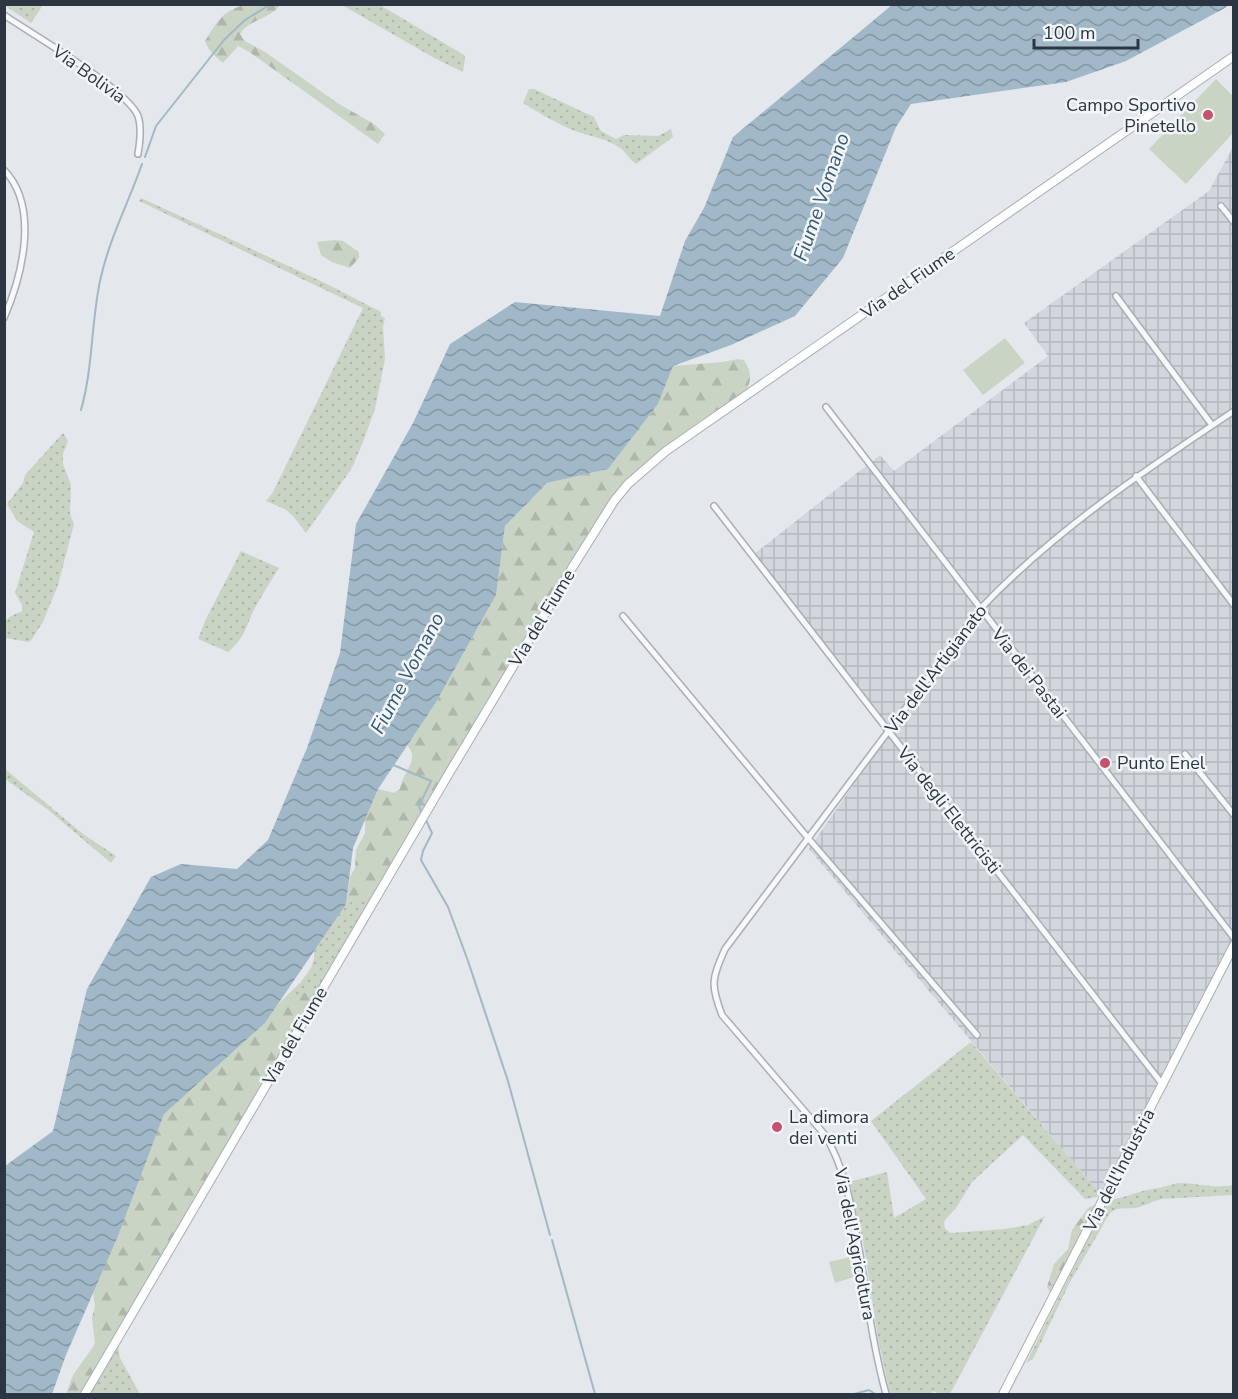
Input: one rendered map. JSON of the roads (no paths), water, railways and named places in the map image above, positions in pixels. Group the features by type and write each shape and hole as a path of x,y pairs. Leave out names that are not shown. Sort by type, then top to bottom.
{"street":[{"name":"Via Bolivia","path":"4,15 112,87 129,102 139,121 138,154"},
{"name":"Via del Fiume","path":"85,1395 448,775 572,568 628,483 666,451 1233,56"},
{"path":"4,170 19,191 25,220 21,260 4,318"},
{"path":"1221,206 1233,222"},
{"path":"1116,296 1212,425"},
{"name":"Via dei Pastai","path":"826,407 1233,938"},
{"name":"Via dell'Artigianato","path":"713,992 714,974 725,949 980,609 1010,578 1136,476 1233,411"},
{"path":"1136,476 1233,605"},
{"name":"Via degli Elettricisti","path":"714,506 1163,1085"},
{"path":"623,616 976,1035"},
{"path":"1185,754 1233,815"},
{"name":"Via dell'Industria","path":"1004,1395 1233,945"},
{"name":"Via dell'Agricoltura","path":"713,992 722,1015 825,1135 835,1152 852,1213 878,1364 886,1395"}],"water":[{"name":"Fiume Vomano","path":"892,5 1228,5 1126,61 1066,82 911,104 896,127 843,258 795,316 731,345 673,366 658,404 608,469 547,483 505,526 496,595 435,704 378,789 353,848 346,904 265,1023 164,1114 118,1236 66,1355 52,1394 5,1394 5,1166 53,1131 87,989 151,877 181,864 237,869 268,840 307,748 340,653 356,524 413,423 450,344 515,302 660,316 685,241 704,208 733,137"}],"waterway":[{"path":"145,157 156,126 224,40 245,20 271,4"},
{"path":"81,410 88,378 100,281 114,236 142,164"},
{"path":"391,764 431,781 419,806 421,812"},
{"path":"425,818 432,833 421,860 448,907 468,961 508,1081 550,1235"},
{"path":"552,1240 595,1394"},
{"path":"854,1394 869,1390 875,1394"}],"place":[{"name":"Campo Sportivo Pinetello","path":"1208,115"},
{"name":"Punto Enel","path":"1105,763"},
{"name":"La dimora dei venti","path":"777,1127"}]}
